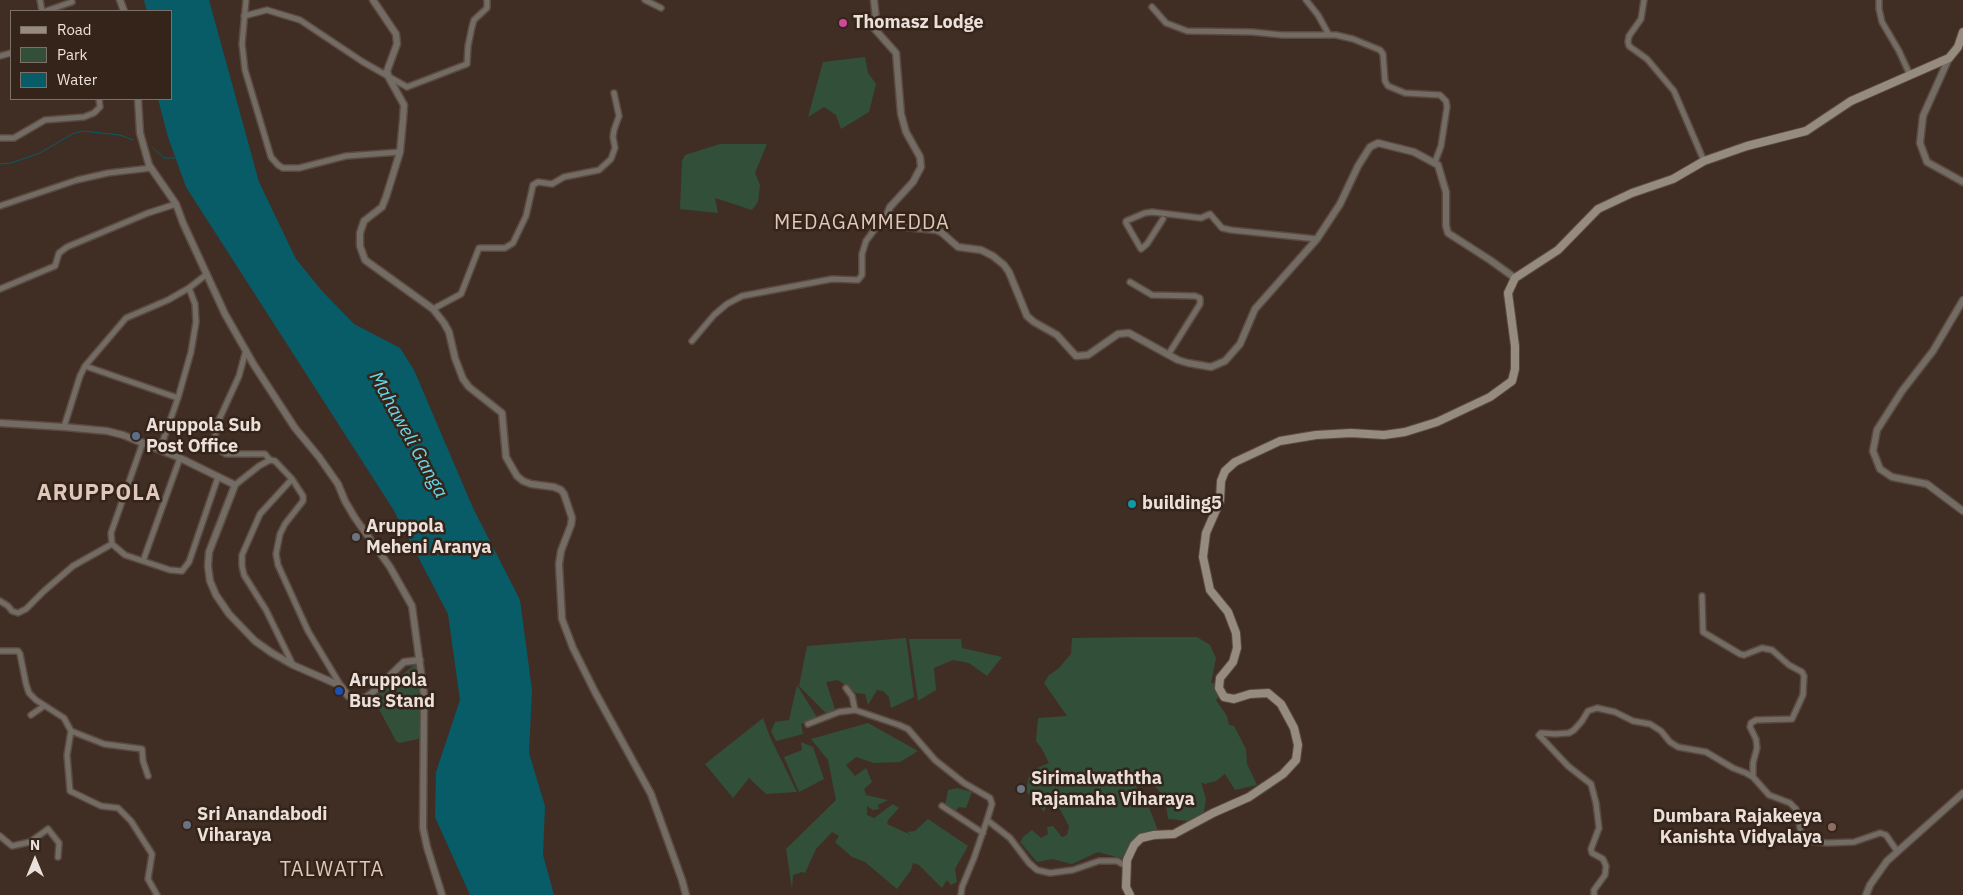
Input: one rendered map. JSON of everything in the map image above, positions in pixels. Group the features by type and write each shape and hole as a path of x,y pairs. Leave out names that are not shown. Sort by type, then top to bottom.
{"main road":[{"path":"1130,895 1126,887 1126,866 1134,844 1140,838 1174,834 1213,813 1249,797 1283,774 1296,760 1298,745 1294,728 1281,704 1268,693 1250,694 1234,699 1224,697 1219,688 1220,678 1233,662 1237,648 1236,633 1228,612 1210,590 1203,558 1206,534 1220,501 1221,481 1225,471 1235,462 1280,441 1316,435 1351,433 1384,435 1405,432 1437,422 1490,397 1512,380 1515,369 1515,346 1508,293 1514,278 1558,250 1598,209 1632,193 1673,179 1704,161 1747,146 1806,131 1851,102 1949,58 1958,47 1963,32"}],"street":[{"path":"246,0 242,44 245,70 271,156 278,165 283,168 299,168 346,156 400,152"},
{"path":"373,0 396,34 397,44 387,71 404,105 400,152 382,207 364,221 360,233 360,246 365,260 434,309 449,332 455,358 463,379 469,387 502,413 504,449 511,469 523,481 554,487 561,490 564,494 572,518 561,551 559,564 562,619 573,648 591,685 651,794 686,895"},
{"path":"244,16 267,10 300,20 364,62 407,87 468,64 468,46 474,20 487,8 488,0"},
{"path":"645,0 660,8"},
{"path":"692,341 714,315 727,304 742,296 832,279 858,280 862,275 862,254 866,241 878,225 885,220 890,207 913,182 921,167 920,158 906,132 901,114 900,81 896,53 872,26 876,19 874,0"},
{"path":"1306,0 1318,15 1329,35"},
{"path":"1644,0 1641,19 1630,36 1629,46 1647,60 1674,92 1704,161"},
{"path":"1879,0 1882,22 1910,75"},
{"path":"47,10 72,2"},
{"path":"1152,7 1166,23 1187,32 1329,35 1353,39 1380,50 1383,54 1385,81 1388,86 1412,94 1434,93 1444,98 1447,107 1441,146 1435,162"},
{"path":"1949,58 1923,116 1920,143 1927,162 1963,182"},
{"path":"434,309 461,294 479,248 505,248 513,243 526,216 533,185 538,182 552,184 564,177 599,170 611,159 615,148 614,130 619,116 614,94"},
{"path":"0,138 14,138 45,120 84,117 94,113 100,107 99,100"},
{"path":"138,100 140,133 151,168 176,204 225,314 254,366 295,428 338,484 355,518 396,578 412,606 424,695 423,828 442,895"},
{"path":"885,220 895,226 936,230 958,247 982,250 993,256 1009,272 1027,316 1057,335 1076,356 1088,355 1124,333 1133,334 1178,360 1203,367 1211,367 1225,361 1240,344 1248,322 1263,299 1317,239 1340,204 1358,166 1374,144 1383,143 1414,152 1435,162 1441,170 1446,192 1446,226 1448,233 1514,278"},
{"path":"0,206 77,180 108,173 151,168"},
{"path":"0,288 55,266 59,253 67,247 148,213 176,204"},
{"path":"1163,219 1142,249 1135,240 1126,221 1152,212 1201,218 1210,214 1222,228 1317,239"},
{"path":"64,427 85,366 126,318 168,300 189,288 207,274"},
{"path":"1130,282 1152,295 1195,296 1200,298 1200,304 1168,355"},
{"path":"160,449 178,398 191,352 196,322 195,304 189,288"},
{"path":"1963,300 1933,351 1902,391 1877,430 1873,451 1880,469 1892,477 1927,484 1963,511"},
{"path":"246,350 239,376 218,422 213,446 226,454 265,454 270,460 275,461 292,479 303,496 303,502 285,524 280,534 276,554 278,565 308,630 348,696 364,698 372,693 404,662 420,660"},
{"path":"85,366 178,398"},
{"path":"0,423 108,431 160,449 234,485"},
{"path":"142,442 111,533 112,544 125,554 178,572 185,569 218,477"},
{"path":"143,561 180,458"},
{"path":"270,460 234,485 209,552 210,581 216,595 254,641 293,665 341,686"},
{"path":"292,479 260,514 242,556 242,566 244,575 266,610 293,665"},
{"path":"0,601 12,611 18,613 26,609 73,566 112,544"},
{"path":"1702,596 1703,632 1740,654 1744,655 1762,648 1772,650 1789,665 1802,672 1804,676 1803,695 1792,719 1756,720 1751,723 1750,727 1756,739 1757,748 1753,763 1753,777"},
{"path":"0,650 18,652 20,654 29,693 44,706 64,718 71,731 67,755 70,791 101,806 118,808 131,821 152,854 148,879 157,895"},
{"path":"846,688 852,696 855,710"},
{"path":"31,715 44,706"},
{"path":"1594,895 1594,890 1605,874 1606,866 1603,859 1592,853 1591,849 1599,828 1596,803 1591,784 1568,766 1539,735 1541,733 1569,733 1578,726 1588,711 1597,708 1615,712 1633,721 1650,724 1661,731 1670,742 1678,747 1706,752 1753,777 1770,795 1790,803 1796,809 1802,837 1808,841 1827,844 1854,842 1880,833 1886,835 1897,851"},
{"path":"808,724 839,712 855,710 908,729 935,760 964,783 990,798 992,804 962,887 961,895"},
{"path":"71,731 104,744 142,749 143,761 148,776"},
{"path":"1866,895 1870,885 1887,860 1963,792"},
{"path":"942,806 983,833"},
{"path":"987,820 1010,838 1028,863 1037,870 1050,873 1073,870 1099,860 1117,861 1126,866"},
{"path":"0,836 12,846 30,842 48,829 59,843 58,857"}],"green space":[{"path":"865,57 868,73 876,84 869,112 841,129 836,115 824,107 808,117 823,62"},
{"path":"720,144 767,144 755,173 760,185 758,202 752,210 715,198 718,213 680,209 682,161 685,155"},
{"path":"1197,637 1210,645 1216,658 1211,683 1221,684 1223,692 1216,700 1227,716 1229,725 1234,726 1246,749 1247,764 1257,785 1235,790 1225,774 1216,781 1205,784 1201,782 1206,799 1204,812 1189,821 1168,819 1165,798 1147,777 1134,774 1137,789 1141,798 1148,805 1159,833 1137,835 1124,859 1098,852 1072,864 1052,859 1037,862 1020,842 1024,836 1032,830 1041,838 1048,834 1047,827 1053,826 1062,837 1067,835 1069,826 1058,806 1063,797 1051,796 1044,812 1026,791 1030,771 1049,763 1036,741 1038,718 1067,716 1044,683 1049,675 1058,669 1071,654 1072,638"},
{"path":"906,638 914,697 891,708 889,697 883,691 877,690 868,705 865,694 856,693 838,680 826,682 837,715 831,718 799,686 807,646"},
{"path":"909,639 961,639 962,648 1002,657 987,676 969,663 953,660 934,668 936,690 918,701"},
{"path":"414,665 418,666 420,736 418,739 400,743 396,741 373,698"},
{"path":"797,685 818,719 801,724 803,734 776,741 771,731 775,722 789,720"},
{"path":"763,718 770,737 797,792 766,794 749,778 733,798 705,764"},
{"path":"868,723 918,751 900,762 874,763 856,757 846,765 855,776 866,768 872,782 864,789 866,795 888,800 878,805 879,809 873,810 867,806 867,815 874,818 893,804 899,808 888,820 887,824 911,835 907,832 915,831 928,819 968,846 955,869 957,882 951,885 947,880 942,888 919,865 913,863 911,870 897,889 865,862 852,857 835,842 839,836 832,832 816,849 805,873 793,875 792,889 786,849 836,800 828,760 811,739"},
{"path":"801,742 813,747 824,779 799,792 784,757 802,750"},
{"path":"957,788 972,792 966,808 959,807 955,812 945,806 948,790"}],"water":[{"name":"Mahaweli Ganga","path":"144,0 209,0 259,182 296,259 322,291 354,324 400,348 414,370 473,508 520,600 532,690 529,753 545,806 543,855 554,895 470,895 435,817 436,772 460,700 448,614 393,509 186,187 168,137 158,100 172,100 172,10 147,10"}],"waterway":[{"path":"0,164 11,163 40,153 72,134 82,131 120,135 133,140"},
{"path":"152,147 164,158 175,158"}],"place":[{"name":"Thomasz Lodge","path":"843,23"},
{"name":"Aruppola Sub Post Office","path":"136,436"},
{"name":"building5","path":"1132,504"},
{"name":"Aruppola Meheni Aranya","path":"356,537"},
{"name":"Aruppola Bus Stand","path":"339,691"},
{"name":"Sirimalwaththa Rajamaha Viharaya","path":"1021,789"},
{"name":"Sri Anandabodi Viharaya","path":"187,825"},
{"name":"Dumbara Rajakeeya Kanishta Vidyalaya","path":"1832,827"}],"district":[{"name":"MEDAGAMMEDDA","path":"862,223"},
{"name":"ARUPPOLA","path":"99,494"},
{"name":"TALWATTA","path":"332,870"}]}
